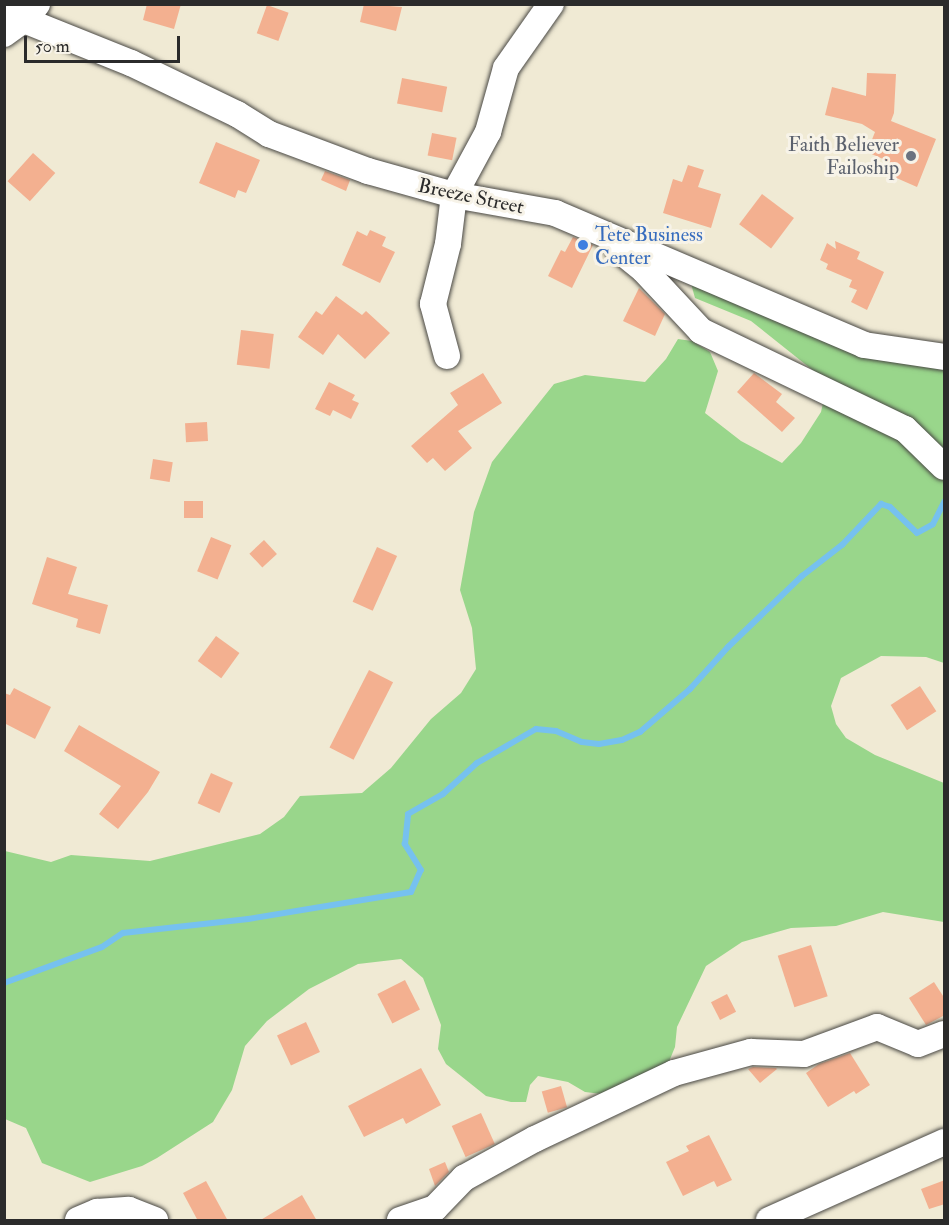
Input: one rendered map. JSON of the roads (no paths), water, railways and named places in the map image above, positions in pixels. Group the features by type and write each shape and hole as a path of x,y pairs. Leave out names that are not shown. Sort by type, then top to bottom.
{"street":[{"path":"447,356 432,304 448,244 454,195 488,132 506,68 551,4"},
{"name":"Breeze Street","path":"18,17 131,63 237,114 269,134 368,171 454,195 555,213 864,345 945,357"},
{"path":"591,228 644,270 701,331 905,429 945,467"},
{"path":"400,1221 435,1208 464,1178 535,1139 674,1073 751,1052 804,1054 877,1027 918,1044 945,1034"},
{"path":"769,1221 945,1142"},
{"path":"78,1221 97,1212 129,1210 155,1221"}],"waterway":[{"path":"4,983 102,947 123,933 248,919 411,892 421,870 405,844 408,814 443,794 477,763 536,729 556,731 582,742 599,744 622,740 640,732 690,689 728,647 802,576 842,545 881,504 890,507 917,533 933,524 944,502"}],"place":[{"name":"Faith Believer Failoship","path":"911,156"},
{"name":"Tete Business Center","path":"583,245"}]}
